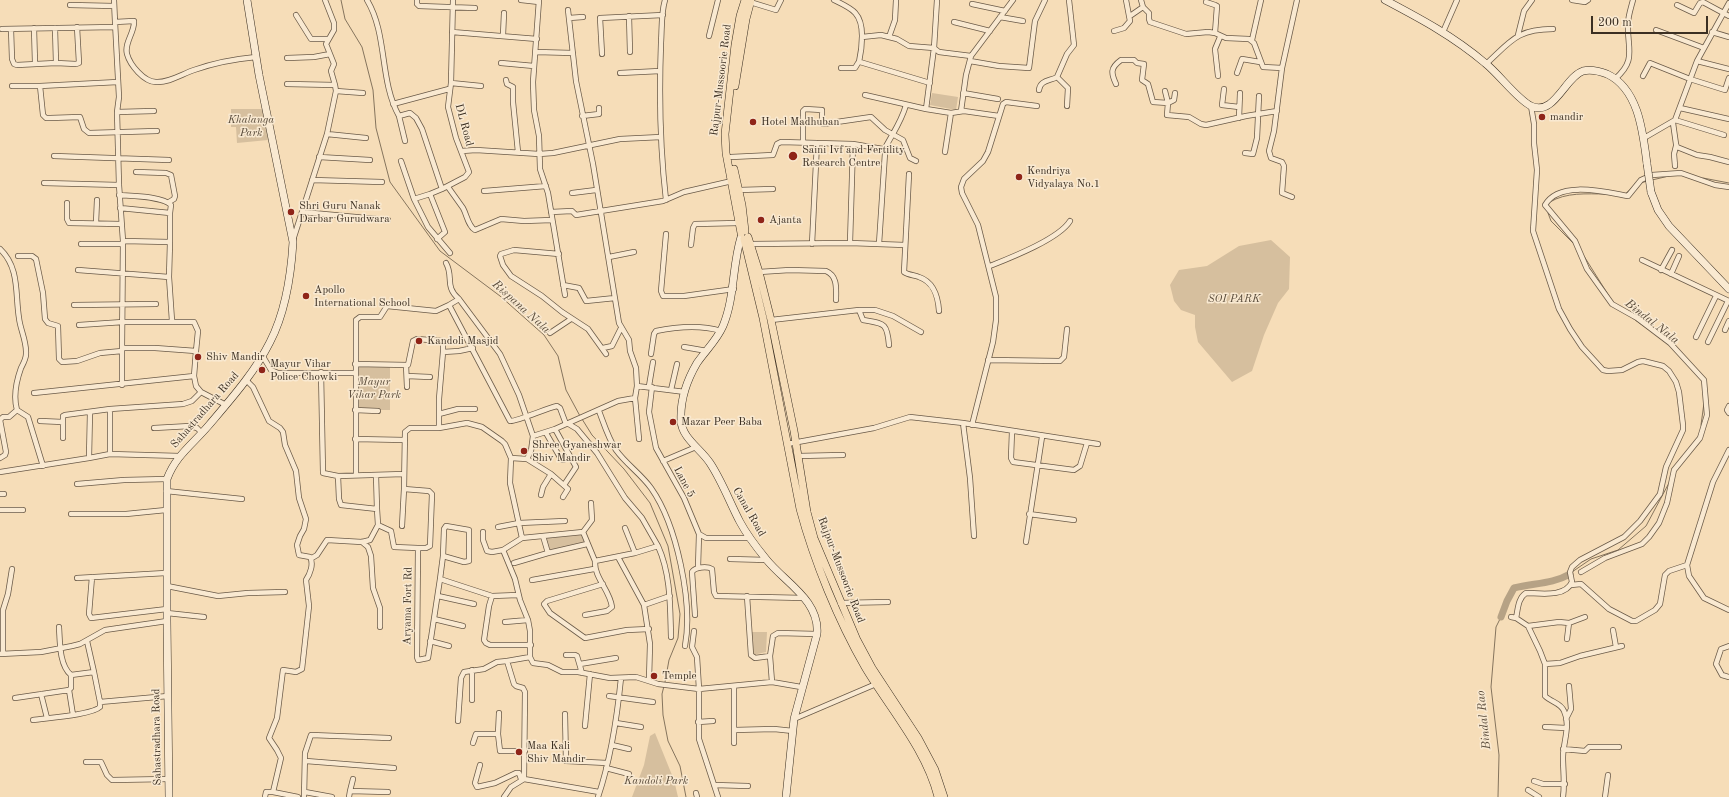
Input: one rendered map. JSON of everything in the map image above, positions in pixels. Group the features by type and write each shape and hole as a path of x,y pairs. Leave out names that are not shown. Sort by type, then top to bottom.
{"main road":[{"name":"Rajpur-Mussoorie Road","path":"749,1 728,137 739,190 745,237 763,318 800,509 807,536 837,603 872,668 924,751 942,787 944,797"},
{"name":"Rajpur-Mussoorie Road","path":"749,1 740,16 735,46 725,134 726,153 739,223 759,272 770,320 796,443 807,512 814,538 850,640 876,684 912,739 930,775 938,797"}],"street":[{"path":"114,0 119,97 117,112 119,195 123,242 122,385"},
{"name":"Sahastradhara Road","path":"169,797 166,586 167,479 175,460 202,433 226,405 246,380 270,342 283,310 291,267 292,242 256,57 247,0"},
{"path":"292,242 326,134 336,91 331,71 335,66 326,44 333,32 334,23 325,0"},
{"path":"367,0 377,22 389,92 399,116 405,141"},
{"path":"417,0 418,6 453,6 475,8"},
{"name":"DL Road","path":"414,199 442,190 465,177 469,172 456,138 448,107 449,89 451,83 453,0"},
{"path":"521,0 539,1 533,96 539,136 540,169 546,186 565,295"},
{"path":"665,0 660,71 662,165 666,200"},
{"path":"709,36 718,0"},
{"path":"834,0 858,15 862,23 862,48 859,62 854,69 841,68"},
{"path":"889,37 895,20 896,0"},
{"path":"926,109 934,48 937,0"},
{"path":"961,111 970,58 1013,0"},
{"path":"862,37 878,35 889,37 909,46 934,48 939,52 970,58 999,66 1029,68 1035,21 1045,0"},
{"path":"1039,90 1040,86 1044,82 1057,77 1067,54 1074,45 1069,0"},
{"path":"1114,31 1127,26 1130,21 1126,0"},
{"path":"1141,0 1143,8 1149,12 1150,22 1186,34 1204,32 1215,33 1220,37 1252,40"},
{"path":"1261,0 1252,40 1260,62 1264,67 1282,68"},
{"path":"1292,197 1282,193 1283,164 1272,159 1269,154 1277,111 1282,68 1296,0"},
{"path":"1385,0 1443,32 1486,64 1531,106 1534,124 1534,143 1537,170 1533,231 1559,309 1570,330 1582,347 1603,370 1608,372 1622,370 1643,361 1663,366 1669,371 1676,382 1684,425 1666,467 1660,494 1640,521 1624,537 1580,560 1572,567 1570,572 1572,584"},
{"path":"1443,32 1457,0"},
{"path":"1518,35 1524,11 1532,0"},
{"path":"1572,0 1585,2 1588,0"},
{"path":"1615,78 1626,68 1630,58 1628,24 1633,0"},
{"path":"1676,166 1674,154 1676,146 1674,122 1697,61 1722,13 1729,3 1726,0"},
{"path":"749,1 775,10 778,9 779,1"},
{"path":"1206,2 1217,6 1215,33"},
{"path":"1677,5 1694,13 1700,3 1703,2 1729,16"},
{"path":"972,4 1005,11"},
{"path":"70,5 114,6"},
{"path":"1130,16 1143,8"},
{"path":"568,10 576,81 609,257 615,298 621,328 630,342 630,351 637,372 635,398 639,439"},
{"path":"503,35 504,13"},
{"path":"296,15 311,39 328,39"},
{"path":"629,16 630,52"},
{"path":"602,54 600,18 663,16"},
{"path":"1000,16 1023,21"},
{"path":"569,18 583,17"},
{"path":"2,29 77,27 134,21 134,28 126,52 138,72 154,82 166,80 195,69 224,61 256,57"},
{"path":"954,22 990,31"},
{"path":"11,29 12,60 14,64 76,64 79,63 77,27"},
{"path":"34,28 36,63"},
{"path":"55,28 56,63"},
{"path":"1486,64 1518,35 1532,30 1553,29"},
{"path":"1656,30 1704,48"},
{"path":"452,32 537,39"},
{"path":"1712,32 1729,37"},
{"path":"1218,76 1215,49 1220,37"},
{"path":"536,52 573,53"},
{"path":"287,58 314,57 330,54"},
{"path":"1237,73 1242,59 1260,62"},
{"path":"1116,84 1112,74 1113,66 1121,60 1134,60 1138,63 1144,64 1142,80 1148,84 1152,102 1168,103 1174,100 1175,93"},
{"path":"1697,61 1729,69"},
{"path":"859,62 930,83"},
{"path":"502,63 534,66"},
{"path":"1643,76 1650,63 1690,79 1725,90 1729,78"},
{"path":"1531,106 1544,107 1551,103 1563,91 1568,82 1583,72 1592,70 1615,78 1624,87 1636,109 1644,138 1651,192 1658,210 1669,226 1729,289"},
{"path":"620,73 660,71"},
{"path":"1057,77 1068,88 1067,106"},
{"path":"506,80 507,84 513,87 512,102 518,152"},
{"path":"12,86 118,82"},
{"path":"451,83 481,86"},
{"path":"288,84 335,85"},
{"path":"40,86 42,112 46,118 78,116 81,119 86,132 157,131"},
{"path":"393,104 449,89"},
{"path":"1224,89 1222,105 1239,107"},
{"path":"336,91 364,93"},
{"path":"1165,91 1168,103 1168,115 1189,117 1203,125 1277,111"},
{"path":"963,93 998,99"},
{"path":"1239,118 1240,93"},
{"path":"865,95 906,105 951,113 961,111 999,116"},
{"path":"1245,153 1253,153 1257,141 1259,96"},
{"path":"972,425 996,320 996,297 990,266 978,225 962,193 961,186 964,179 983,161 988,152 1004,102 1037,106"},
{"path":"879,244 884,150 892,134 900,124 906,105"},
{"path":"582,116 599,114 599,108"},
{"path":"1680,108 1729,119"},
{"path":"803,142 803,111 806,109 822,110 822,123 824,124 871,117 885,130 903,140 910,158 916,161"},
{"path":"117,112 154,110"},
{"path":"399,116 410,113 419,123 442,190"},
{"path":"946,152 951,113"},
{"path":"1644,138 1674,122 1724,135"},
{"path":"326,134 366,138"},
{"path":"462,151 476,150 539,154 553,153 620,139 661,137"},
{"path":"731,156 773,155 778,143 803,142 853,144 881,148 884,150"},
{"path":"812,244 817,143"},
{"path":"850,243 853,144"},
{"path":"1676,146 1697,155 1729,162"},
{"path":"54,156 169,160"},
{"path":"319,156 370,160"},
{"path":"401,161 414,199 428,227 450,253"},
{"path":"136,172 166,173 171,175 175,196 169,202"},
{"path":"1581,572 1605,558 1642,544 1650,537 1659,523 1667,503 1674,470 1700,438 1707,415 1704,380 1670,343 1636,318 1612,304 1587,269 1575,241 1545,205 1549,198 1566,191 1574,190 1604,192 1628,196 1641,180 1652,175 1681,172 1715,185 1729,187"},
{"path":"909,174 904,272 920,278 932,286 938,300 939,311"},
{"path":"312,180 382,182"},
{"path":"551,212 572,211 576,215 600,212 666,200 684,192 732,181"},
{"path":"44,183 119,184"},
{"path":"448,186 456,200 463,208 471,227 475,230 501,219 524,221 552,220"},
{"path":"484,191 546,186"},
{"path":"739,190 773,189"},
{"path":"572,193 596,190"},
{"path":"430,194 445,232 437,239"},
{"path":"119,195 148,197 169,202"},
{"path":"96,223 97,200"},
{"path":"169,202 171,205 169,277 172,321"},
{"path":"67,203 66,219 68,222 121,224"},
{"path":"120,208 170,213"},
{"path":"302,212 388,220"},
{"path":"990,266 1030,249 1064,228 1070,221"},
{"path":"691,245 693,228 695,224 739,223"},
{"path":"666,234 660,291 663,296 684,296 734,289"},
{"path":"745,237 812,244 850,243 905,245"},
{"name":"Canal Road","path":"745,237 739,245 734,289 727,316 721,331 698,363 684,392 682,427 686,435 710,463 740,523 750,538 767,560 804,598 817,621 817,634 801,687 794,719 786,797"},
{"path":"81,244 170,242"},
{"path":"0,249 7,258 13,270 17,286 18,317 26,350 15,392 17,410"},
{"path":"559,254 514,250 501,254 500,256 503,265 511,276 542,296 571,319 588,330 606,354"},
{"path":"1662,270 1672,250"},
{"path":"609,257 634,252"},
{"path":"18,256 32,256 36,259 43,293 46,319 47,322 58,326 60,361 77,361 100,353 122,350 155,348 196,351"},
{"path":"1671,274 1679,256"},
{"path":"1642,260 1728,301 1708,342"},
{"path":"446,263 450,272 449,287 452,293 459,299 500,354 519,395 533,436 527,459"},
{"path":"78,270 169,277"},
{"path":"759,272 790,270 826,271 831,273 835,280 836,300"},
{"path":"564,284 579,288 586,301 615,298"},
{"path":"1696,337 1716,296"},
{"path":"356,475 354,323 357,318 380,317 387,306 436,311 459,299"},
{"path":"74,305 156,304"},
{"path":"449,305 473,348 510,422 557,406 560,408 568,423 577,429 597,452 625,498 642,518 658,546 664,561 670,596 671,637"},
{"path":"770,320 859,310 875,310 902,320 920,332"},
{"path":"859,310 863,320 877,321 883,326 888,335 888,345"},
{"path":"550,333 571,319"},
{"path":"1725,330 1729,321"},
{"path":"79,325 123,322 194,322 198,331 194,376 196,386 201,392 226,405"},
{"path":"603,348 612,346 621,328"},
{"path":"651,354 654,334 656,331 702,328 721,331"},
{"path":"988,360 1060,361 1064,358 1067,329"},
{"path":"407,387 406,366 409,363 414,339 443,341 439,400 439,428"},
{"path":"684,347 707,351"},
{"path":"443,352 473,348"},
{"path":"262,355 271,370 278,373 355,373"},
{"name":"Lane 5","path":"653,362 649,412 656,448 684,498 698,534"},
{"path":"355,364 406,366"},
{"path":"671,390 677,364"},
{"path":"321,372 322,471 326,475 338,476 404,474"},
{"path":"34,393 122,385 194,376"},
{"path":"407,376 430,377"},
{"path":"246,380 253,387 269,421 280,428 283,432 285,445 296,471 299,498 306,519 304,529 297,545 297,552 299,555 312,558 317,555 327,540 362,542 370,540 378,525 376,475"},
{"path":"637,386 684,392"},
{"path":"63,438 63,416 65,415 110,409 183,404 192,401 201,392"},
{"path":"533,436 555,430 618,401 635,398"},
{"path":"1729,406 1727,410 1729,413"},
{"path":"439,414 458,409 475,408"},
{"path":"110,409 110,454"},
{"path":"0,458 5,455 6,452 0,420 3,417 9,417 17,410"},
{"path":"17,410 28,417 43,466"},
{"path":"355,410 378,411"},
{"path":"599,411 612,443 617,451 650,487 663,508 670,525 679,556 686,603 687,632 685,646"},
{"path":"89,458 90,412"},
{"path":"788,444 874,428 910,417 963,423 1042,437 1098,444"},
{"path":"40,421 63,422"},
{"path":"402,526 405,432 410,428 439,428 467,423 482,427 505,444 511,458 510,483 520,523 522,538"},
{"path":"963,423 970,478 974,536"},
{"path":"154,428 190,426 196,428 202,433"},
{"path":"555,430 569,458 576,467 564,484"},
{"path":"1012,431 1011,461 1076,470 1080,466 1087,443"},
{"path":"546,433 561,459 563,460 569,458"},
{"path":"1026,542 1029,514 1042,437"},
{"path":"355,439 405,440"},
{"path":"663,461 696,447"},
{"path":"1729,450 1713,482 1687,566 1689,576 1704,598 1729,610"},
{"path":"0,472 110,454 180,456"},
{"path":"798,456 844,455"},
{"path":"511,458 527,459 551,474 564,484 568,490 563,497"},
{"path":"541,495 543,488 551,474"},
{"path":"338,476 338,488 341,505 377,509"},
{"path":"77,484 124,480 167,479"},
{"path":"378,525 380,527 390,529 392,533 392,545 394,547 426,548 430,546 432,494 429,491 404,489"},
{"path":"166,491 242,499"},
{"path":"483,532 483,540 487,551 492,552 503,550 522,538 582,532 592,520 591,503"},
{"path":"0,510 23,510"},
{"path":"72,514 126,514 166,510"},
{"path":"1029,514 1074,520"},
{"path":"498,527 520,523 565,521"},
{"name":"Aryama Fort Rd","path":"418,548 417,659 427,659 438,596 443,556 444,530 446,526 470,530 469,560 464,562 443,556"},
{"path":"625,528 635,553"},
{"path":"582,532 595,561 594,569 610,599 612,608 607,611 585,615"},
{"path":"698,568 698,534 706,538 750,538"},
{"path":"543,536 548,553"},
{"path":"362,542 368,547 371,556 373,588 380,608 380,627"},
{"path":"514,563 587,544"},
{"path":"595,561 635,553 658,546"},
{"path":"503,550 515,579 518,595 528,620 530,631 530,657 532,664 544,664 562,672 582,673 610,678 636,677 658,684 699,689 734,687 772,682 801,687"},
{"path":"618,557 644,605 649,629 649,680"},
{"path":"273,792 281,758 270,741 270,734 277,718 282,672 284,670 299,672 302,669 309,606 306,580 310,571 312,558"},
{"path":"730,559 767,560"},
{"path":"1563,797 1565,784 1563,749 1566,720 1563,709 1545,696 1545,664 1528,626 1514,617 1523,595 1526,593 1554,593 1565,589 1572,584 1581,584 1609,609 1632,621 1636,621 1655,610 1660,604 1664,575 1669,571 1687,566"},
{"path":"695,615 692,572 694,569 698,568 709,567 712,569 715,595 804,598"},
{"path":"12,569 8,594 3,610 1,654 41,652 80,644 105,630 167,621"},
{"path":"532,580 594,569"},
{"path":"77,578 166,573"},
{"path":"92,577 89,614 91,618 167,611 204,617"},
{"path":"440,579 492,596 518,595"},
{"path":"603,584 545,602 544,604 550,613 585,638 626,630 649,629"},
{"path":"166,586 218,596 248,593 285,592"},
{"path":"438,596 474,604"},
{"path":"492,596 484,640 486,643 490,645 530,645"},
{"path":"644,605 670,596"},
{"path":"747,596 751,655 755,658 770,656"},
{"path":"837,603 888,602"},
{"path":"1528,626 1559,622 1569,623 1585,617"},
{"path":"434,620 463,626"},
{"path":"505,622 528,620"},
{"path":"1567,639 1569,623"},
{"path":"59,627 64,665 71,675 71,688 69,690 73,715"},
{"path":"1613,630 1616,647"},
{"path":"694,631 692,647 697,657 699,689 698,722 701,749 718,797"},
{"path":"772,682 770,656 772,639 775,634 817,634"},
{"path":"33,720 73,715 98,709 100,702 87,641"},
{"path":"430,641 449,646"},
{"path":"1545,664 1560,662 1622,646"},
{"path":"1729,646 1721,650 1716,664 1722,675 1729,677"},
{"path":"566,655 575,655 580,664 582,673"},
{"path":"458,721 462,674 465,671 484,669 497,662 530,657"},
{"path":"580,664 616,658"},
{"path":"504,797 509,790 522,779 525,751 526,692 523,688 514,684 507,661"},
{"path":"472,670 472,700"},
{"path":"71,675 94,672"},
{"path":"585,726 590,674"},
{"path":"522,779 598,795 612,745 620,697 621,678"},
{"path":"794,719 876,684"},
{"path":"1566,720 1571,709 1569,686"},
{"path":"734,687 734,743"},
{"path":"15,698 69,690"},
{"path":"41,694 47,718"},
{"path":"100,702 168,696"},
{"path":"609,696 653,702"},
{"path":"499,714 499,750 501,752 525,751"},
{"path":"565,714 566,761 607,766 629,774"},
{"path":"698,722 713,721"},
{"path":"616,722 641,727"},
{"path":"1545,727 1566,728"},
{"path":"734,730 774,729 792,731"},
{"path":"473,744 476,734 498,734"},
{"path":"332,797 305,794 305,752 311,735 389,738"},
{"path":"612,745 629,749"},
{"path":"1563,749 1585,751 1589,747 1619,747"},
{"path":"306,761 394,768"},
{"path":"86,762 101,762 106,775 112,780 169,779"},
{"path":"480,765 475,783 477,787 495,783 516,773 519,773 522,779"},
{"path":"1605,797 1608,775"},
{"path":"348,797 353,779"},
{"path":"1534,781 1543,784 1565,784"},
{"path":"714,785 748,786"},
{"path":"508,797 509,790"},
{"path":"1528,790 1539,797"},
{"path":"350,791 388,792"},
{"path":"265,797 266,792 298,797"}],"green space":[{"path":"932,93 958,97 956,110 930,105"},
{"name":"Khalanga Park","path":"231,109 263,109 268,140 237,143 236,127 231,127"},
{"name":"SOI PARK","path":"1271,240 1290,257 1289,289 1278,303 1264,335 1252,371 1232,382 1198,342 1195,327 1195,315 1181,310 1174,301 1170,285 1179,270 1207,266 1239,246"},
{"name":"Mayur Vihar Park","path":"390,366 390,410 359,410 358,367"},
{"path":"581,535 584,542 549,551 546,537"},
{"path":"751,632 767,632 766,652 753,655"},
{"name":"Kandoli Park","path":"655,733 674,780 678,797 632,797 644,765 650,736"}],"waterway":[{"name":"Rispana Nala","path":"341,0 345,19 362,47 373,90 376,128 390,182 440,251 500,296 544,335 558,356 566,390 580,416"},
{"name":"Bindal Nala","path":"1652,180 1669,176"},
{"name":"Bindal Nala","path":"1703,178 1729,183"},
{"name":"Bindal Nala","path":"1641,183 1647,181"},
{"name":"Bindal Nala","path":"1625,194 1633,187"},
{"name":"Bindal Nala","path":"1550,202 1570,195 1605,194"},
{"name":"Bindal Nala","path":"1548,213 1551,221 1575,245"},
{"name":"Bindal Nala","path":"1582,253 1609,296"},
{"name":"Bindal Nala","path":"1627,314 1652,332"},
{"name":"Bindal Nala","path":"1701,425 1704,403"},
{"name":"Rispana Nala","path":"582,419 592,435 624,469 650,503 668,546 680,614 678,638 669,660 665,682"},
{"name":"Bindal Nala","path":"1694,449 1700,442"},
{"name":"Bindal Nala","path":"1572,572 1591,559 1618,550 1646,526 1669,483"},
{"name":"Bindal Rao","path":"1501,617 1514,588 1550,582 1570,574"},
{"name":"Bindal Rao","path":"1498,797 1499,755 1491,687 1496,627 1501,617"},
{"name":"Rispana Nala","path":"664,686 662,694 663,715 668,741 680,766 686,797"}],"place":[{"name":"mandir","path":"1542,117"},
{"name":"Hotel Madhuban","path":"753,122"},
{"name":"Saini Ivf and Fertility Research Centre","path":"793,156"},
{"name":"Kendriya Vidyalaya No.1","path":"1019,177"},
{"name":"Shri Guru Nanak Darbar Gurudwara","path":"291,212"},
{"name":"Ajanta","path":"761,220"},
{"name":"Apollo International School","path":"306,296"},
{"name":"Kandoli Masjid","path":"419,341"},
{"name":"Shiv Mandir","path":"198,357"},
{"name":"Mayur Vihar Police Chowki","path":"262,370"},
{"name":"Mazar Peer Baba","path":"673,422"},
{"name":"Shree Gyaneshwar Shiv Mandir","path":"524,451"},
{"name":"Temple","path":"654,676"},
{"name":"Maa Kali Shiv Mandir","path":"519,752"}]}
